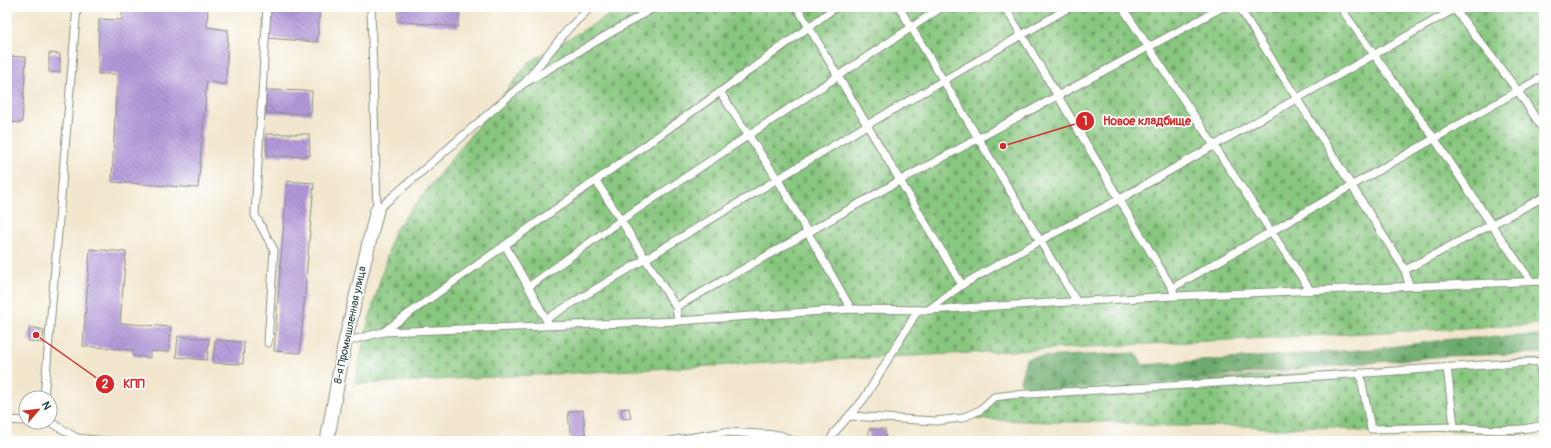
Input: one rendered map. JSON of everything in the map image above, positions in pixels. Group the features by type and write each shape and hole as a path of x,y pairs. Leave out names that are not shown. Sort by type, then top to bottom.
{"street":[{"name":"8-я Промышленная улица","path":"327,441 345,342 377,210"}],"lane":[{"path":"45,390 78,7"},
{"path":"267,7 255,215 274,250 268,343"},
{"path":"371,7 377,210"},
{"path":"377,210 523,84 569,28 591,7"},
{"path":"523,84 655,7"},
{"path":"797,7 962,285"},
{"path":"383,332 596,181 836,7"},
{"path":"899,7 1041,240 1077,302"},
{"path":"528,287 621,220 942,7"},
{"path":"1005,7 1120,199 1172,288 1175,296"},
{"path":"547,322 646,258 1070,7"},
{"path":"1122,7 1310,290"},
{"path":"676,306 899,181 1058,97 1223,7"},
{"path":"1239,7 1405,270 1409,285"},
{"path":"1340,7 1434,138 1531,282"},
{"path":"928,310 962,285 1041,240 1120,199 1455,8 1518,91 1544,131"},
{"path":"1172,288 1544,76"},
{"path":"720,92 750,135 778,180 851,309"},
{"path":"596,181 676,306 678,320"},
{"path":"1405,270 1544,197"},
{"path":"505,245 547,322"},
{"path":"345,342 383,332 547,322 678,320 851,309 928,310 1175,296 1409,285 1544,281"},
{"path":"830,441 834,433 864,399 918,310"},
{"path":"849,416 936,421 962,418 980,410 994,397 1010,395 1186,385 1542,361 1544,404"},
{"path":"1447,367 1454,427"},
{"path":"1360,373 1371,429 1454,427 1498,430 1528,429 1544,426"},
{"path":"7,420 18,421"},
{"path":"58,424 77,438 105,441"},
{"path":"670,441 725,432 780,435 793,441"}],"green space":[{"path":"623,7 1544,7 1544,324 355,384 365,334 394,231 529,62"},
{"path":"1544,335 1544,353 1446,356 1027,393 1020,381 1026,359 1036,357 1135,353 1143,365 1373,349 1453,339"},
{"path":"1544,359 1544,430 1520,434 1452,430 1369,432 1315,426 1276,429 1250,426 1155,426 1117,422 1049,422 976,419 1000,391"}],"building":[{"path":"7,7 12,7 11,20 7,19"},
{"path":"122,7 208,7 207,27 228,30 226,85 207,81 198,188 112,182 117,74 98,74 99,19 122,20"},
{"path":"269,7 320,7 317,42 266,38"},
{"path":"398,7 460,7 458,27 397,21"},
{"path":"49,53 60,54 60,72 49,72"},
{"path":"7,56 26,57 22,123 7,122"},
{"path":"266,90 312,91 311,114 266,113"},
{"path":"266,134 309,134 310,156 267,156"},
{"path":"287,181 314,183 300,353 274,351"},
{"path":"90,249 126,252 120,323 171,327 169,352 150,351 150,358 133,356 133,350 83,346"},
{"path":"30,327 44,330 42,343 28,341"},
{"path":"178,336 209,339 207,360 176,357"},
{"path":"215,340 244,342 243,364 213,363"},
{"path":"629,408 631,418 623,419 621,409"},
{"path":"583,410 586,441 571,441 568,412"},
{"path":"869,429 885,429 886,441 869,441"}],"place":[{"name":"Новое кладбище","path":"1003,146"},
{"name":"КПП","path":"36,335"}]}
